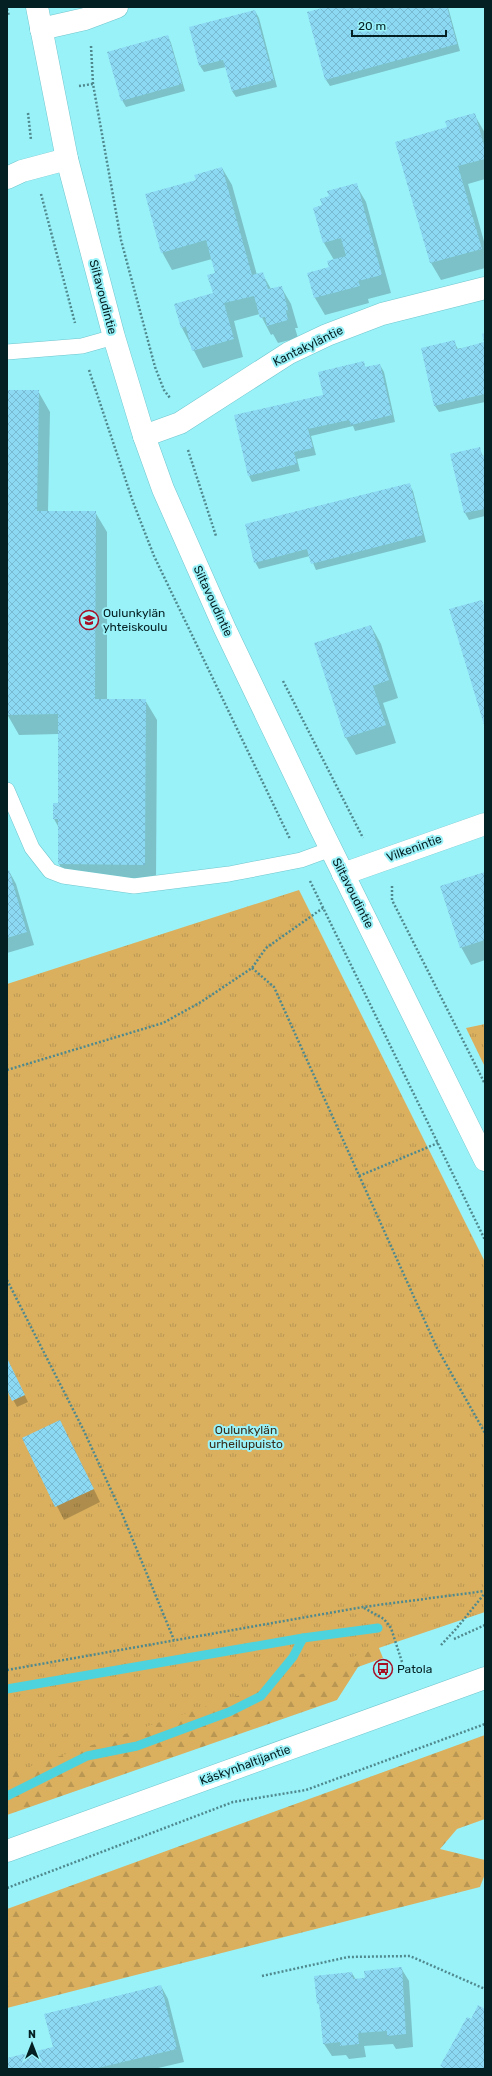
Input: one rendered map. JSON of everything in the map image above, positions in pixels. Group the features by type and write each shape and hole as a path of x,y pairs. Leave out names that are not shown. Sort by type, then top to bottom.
{"main road":[{"name":"Siltavoudintie","path":"37,7 67,159 114,337 144,436 163,489 185,540 331,849 485,1160"},
{"path":"41,29 85,19 117,7"},
{"path":"7,178 22,171 67,159"},
{"name":"Kantakyläntie","path":"144,436 180,423 289,353 327,335 382,314 485,288"},
{"name":"Vilkenintie","path":"343,874 485,824"},
{"name":"Käskynhaltijantie","path":"7,1851 484,1677"}],"lane":[{"path":"7,352 82,346 114,337"},
{"path":"7,790 32,848 50,871 63,876 134,886 229,874 301,860 331,849"}],"path":[{"path":"85,19 91,41 90,56 93,84 121,240 155,367 164,390 174,404 219,543"},
{"path":"282,680 364,840 373,847 392,887 392,900 485,1084"},
{"path":"7,1070 163,1023 202,1002 252,968 266,948 323,908"},
{"path":"252,968 274,988 437,1348 485,1433"},
{"path":"359,1176 438,1143"},
{"path":"7,1280 83,1429 105,1476 174,1640"},
{"path":"7,1670 363,1607 485,1592"},
{"path":"440,1645 456,1629 485,1592"},
{"path":"363,1607 384,1619 391,1628 402,1662"},
{"path":"454,1639 485,1625"},
{"path":"7,1888 233,1802 306,1790 485,1724"},
{"path":"262,1976 348,1957 410,1956 485,1989"}],"green space":[{"name":"Oulunkylän urheilupuisto","path":"299,890 485,1262 485,1612 7,1774 7,984"},
{"path":"485,1024 485,1067 466,1028"},
{"path":"366,1616 383,1658 358,1667 337,1700 7,1815 7,1681"},
{"path":"485,1735 485,1819 457,1829 440,1849 485,1860 485,1874 480,1887 7,2008 7,1909"}],"building":[{"path":"326,7 447,7 457,44 325,80 307,12"},
{"path":"255,10 274,80 232,91 223,60 199,66 189,27"},
{"path":"168,35 182,84 121,101 107,52"},
{"path":"475,113 485,149 485,159 458,166 482,249 430,263 395,142 447,127 445,121"},
{"path":"222,167 252,275 263,272 268,289 282,286 288,310 286,311 288,320 267,326 265,317 260,318 254,296 224,303 234,339 192,351 186,327 181,328 174,304 213,293 207,275 215,273 206,240 161,253 145,194 196,180 194,175"},
{"path":"357,183 382,275 358,281 360,286 314,298 307,273 329,267 327,261 346,256 341,238 323,243 313,208 322,205 320,199 329,196 327,191"},
{"path":"485,333 485,394 434,406 421,348 455,340 456,349 462,348 484,342 482,334"},
{"path":"364,361 365,367 380,364 392,415 351,425 349,420 308,429 313,448 294,452 297,464 248,476 234,415 323,395 318,372"},
{"path":"7,390 39,390 37,511 96,511 95,699 146,699 145,865 58,864 58,819 53,819 53,803 58,803 58,714 7,715"},
{"path":"480,447 482,456 485,455 485,509 464,513 450,454"},
{"path":"410,483 423,535 311,564 307,549 254,563 245,524"},
{"path":"482,600 485,610 485,728 449,609"},
{"path":"371,625 389,680 373,686 386,725 345,738 314,643"},
{"path":"9,870 27,932 7,938 7,871"},
{"path":"485,872 485,940 460,948 440,886"},
{"path":"7,1358 25,1395 12,1401 7,1390"},
{"path":"60,1420 94,1489 55,1507 22,1438"},
{"path":"402,1967 406,2034 387,2036 387,2031 358,2033 359,2044 340,2046 340,2042 323,2044 319,2003 317,2004 314,1976 352,1972 353,1979 365,1978 364,1971"},
{"path":"161,1985 177,2049 94,2069 7,2069 7,2058 53,2047 44,2014"},
{"path":"478,2005 485,2009 485,2069 445,2069 440,2066 467,2017 471,2019"}],"waterway":[{"path":"7,1689 303,1638 378,1628"},
{"path":"7,1796 87,1756 137,1746 229,1712 261,1696 293,1657 303,1638"}],"place":[{"name":"Oulunkylän yhteiskoulu","path":"89,620"},
{"name":"Patola","path":"383,1669"}]}
